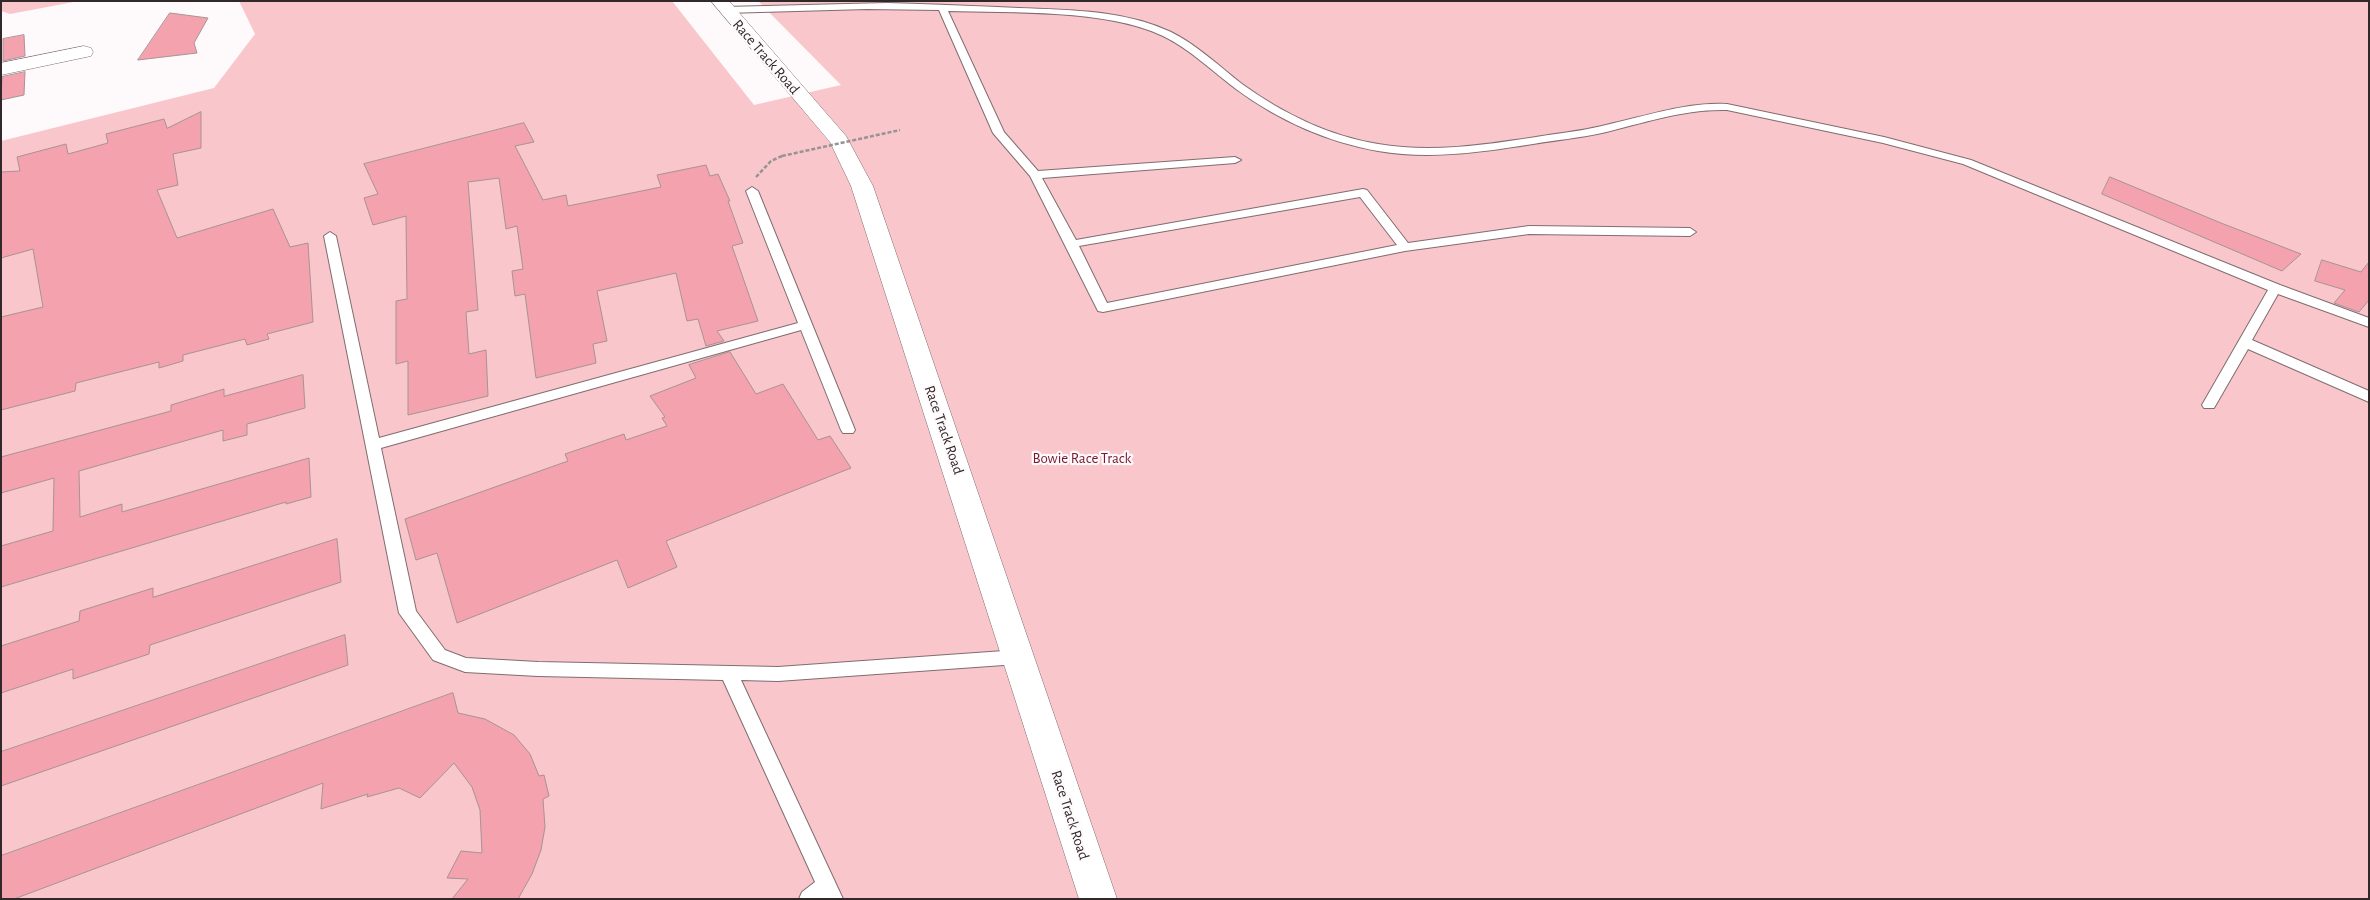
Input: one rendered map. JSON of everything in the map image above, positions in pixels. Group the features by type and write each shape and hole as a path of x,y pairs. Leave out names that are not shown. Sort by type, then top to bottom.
{"street":[{"name":"Race Track Road","path":"722,6 839,140 865,196 1098,899"},
{"path":"1,69 84,52"}],"lane":[{"path":"722,6 942,7 1101,17 1140,24 1158,30 1187,46 1241,88 1290,119 1330,134 1376,147 1439,151 1513,144 1602,130 1672,110 1727,107 1884,140 1967,162 2276,288 2369,323"},
{"path":"942,7 999,133 1035,175 1072,244 1103,308 1405,247 1529,230 1690,232"},
{"path":"1035,175 1235,160"},
{"path":"752,191 848,430"},
{"path":"1072,244 1363,193 1405,247"},
{"path":"330,236 408,612 439,655 466,665 538,669 778,674 1018,657"},
{"path":"2209,405 2276,288"},
{"path":"373,445 805,324"},
{"path":"2244,342 2369,397"},
{"path":"729,673 830,892 809,899"}],"path":[{"path":"752,191 755,178 771,161 782,156 900,130"}],"green space":[{"path":"1,1 79,1 10,14 1,11"},
{"name":"Bowie Race Track","path":"239,1 672,1 754,105 841,85 758,1 2369,1 2369,899 1,899 1,141 214,88 255,34"}],"building":[{"path":"170,13 208,18 194,43 197,53 138,60"},
{"path":"24,35 25,56 3,61 3,39"},
{"path":"25,72 24,95 1,100 2,77"},
{"path":"201,112 201,148 173,154 178,185 157,190 177,238 273,209 290,247 308,243 313,322 267,334 269,339 247,345 245,339 183,355 183,361 159,368 159,362 76,383 75,391 1,410 1,317 43,307 33,249 1,258 1,172 20,171 17,157 66,144 68,154 108,143 106,134 164,119 167,128"},
{"path":"524,123 534,142 515,146 543,200 566,195 568,206 661,187 657,175 706,165 710,176 718,174 730,201 728,201 743,243 732,246 758,321 717,331 724,341 706,346 698,319 687,321 676,273 597,291 607,341 593,344 596,363 536,378 525,294 515,296 512,271 523,269 517,226 506,229 499,178 468,182 478,310 466,312 469,354 486,350 488,396 408,415 408,361 396,364 396,301 407,299 406,216 373,225 364,198 378,194 364,164"},
{"path":"2110,177 2301,254 2282,271 2102,194"},
{"path":"2322,260 2361,272 2369,262 2369,300 2359,312 2334,303 2345,290 2315,281"},
{"path":"730,352 756,394 783,384 818,440 830,436 851,468 666,541 677,567 628,588 617,560 457,623 437,553 416,560 405,519 568,461 565,454 624,434 626,440 667,426 662,418 665,417 650,396 696,378 689,365"},
{"path":"303,375 305,408 247,424 247,435 223,441 223,430 79,471 80,517 122,504 122,512 309,458 311,497 286,504 286,502 1,587 1,546 53,531 54,478 1,493 1,457 171,411 171,405 224,389 224,396"},
{"path":"337,539 341,582 150,645 149,654 73,679 73,669 1,693 1,646 79,621 80,611 153,588 153,597"},
{"path":"345,635 348,665 1,786 1,752"},
{"path":"453,693 458,713 485,719 514,735 530,754 539,776 544,775 549,796 543,799 545,827 541,850 532,874 518,899 452,899 468,879 447,878 461,851 482,853 480,810 472,787 454,763 420,798 399,788 367,797 368,794 321,809 323,783 14,899 1,899 1,856"}]}
